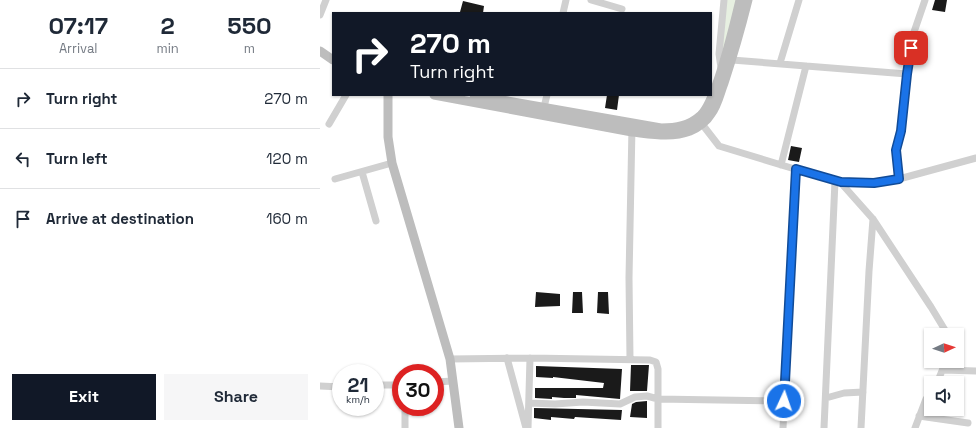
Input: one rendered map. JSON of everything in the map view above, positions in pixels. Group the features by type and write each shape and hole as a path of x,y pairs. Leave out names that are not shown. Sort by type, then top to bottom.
{"main road":[{"path":"712,94 740,0"},
{"path":"452,96 471,97 661,135 671,135 690,131 702,124 711,115 718,101 732,60 748,0"},
{"path":"320,51 332,59"},
{"path":"388,96 388,137 392,163 450,359 459,428"},
{"path":"632,128 672,128 688,124 695,120 705,110 711,96"}],"street":[{"path":"320,16 326,0"},
{"path":"563,12 566,0"},
{"path":"591,0 622,9"},
{"path":"721,68 719,54 724,0"},
{"path":"780,63 799,0"},
{"path":"899,179 896,150 901,131 907,74 914,35 925,0"},
{"path":"732,60 907,74"},
{"path":"781,165 806,66"},
{"path":"329,124 345,96"},
{"path":"543,111 547,96"},
{"path":"702,124 719,146 838,182 874,183 899,179 976,158"},
{"path":"630,359 632,128"},
{"path":"335,179 392,163"},
{"path":"783,428 796,169"},
{"path":"362,172 376,221"},
{"path":"838,182 874,219 944,328"},
{"path":"824,428 838,182"},
{"path":"861,428 869,271 874,219"},
{"path":"507,358 527,428"},
{"path":"527,428 530,358"},
{"path":"450,359 530,358 650,360 656,362 658,365 658,428"},
{"path":"940,376 943,370 976,371"},
{"path":"444,382 453,381"},
{"path":"320,386 332,387"},
{"path":"826,398 839,394 863,392"},
{"path":"529,403 555,404 583,402 620,404 635,397 647,396 658,399 784,401"},
{"path":"915,428 924,406"},
{"path":"405,416 405,428"},
{"path":"919,416 968,423"}],"green space":[{"path":"724,0 740,0 721,66"}],"building":[{"path":"935,0 947,0 945,12 932,10"},
{"path":"463,1 484,6 483,12 460,12"},
{"path":"607,96 619,96 617,110 605,108"},
{"path":"791,146 802,148 799,162 788,160"},
{"path":"536,292 560,294 560,306 535,307"},
{"path":"573,292 582,292 583,313 572,313"},
{"path":"598,292 608,292 609,314 597,313"},
{"path":"631,365 649,365 647,391 630,391"},
{"path":"536,366 622,369 620,399 576,395 576,398 535,398 535,388 603,388 604,383 553,377 536,377"},
{"path":"647,401 647,418 630,417 632,404"},
{"path":"534,408 622,410 621,420 551,417 551,420 534,418"}],"route":[{"path":"784,401 796,169 841,182 874,183 899,179 896,150 901,131 911,48"}]}
